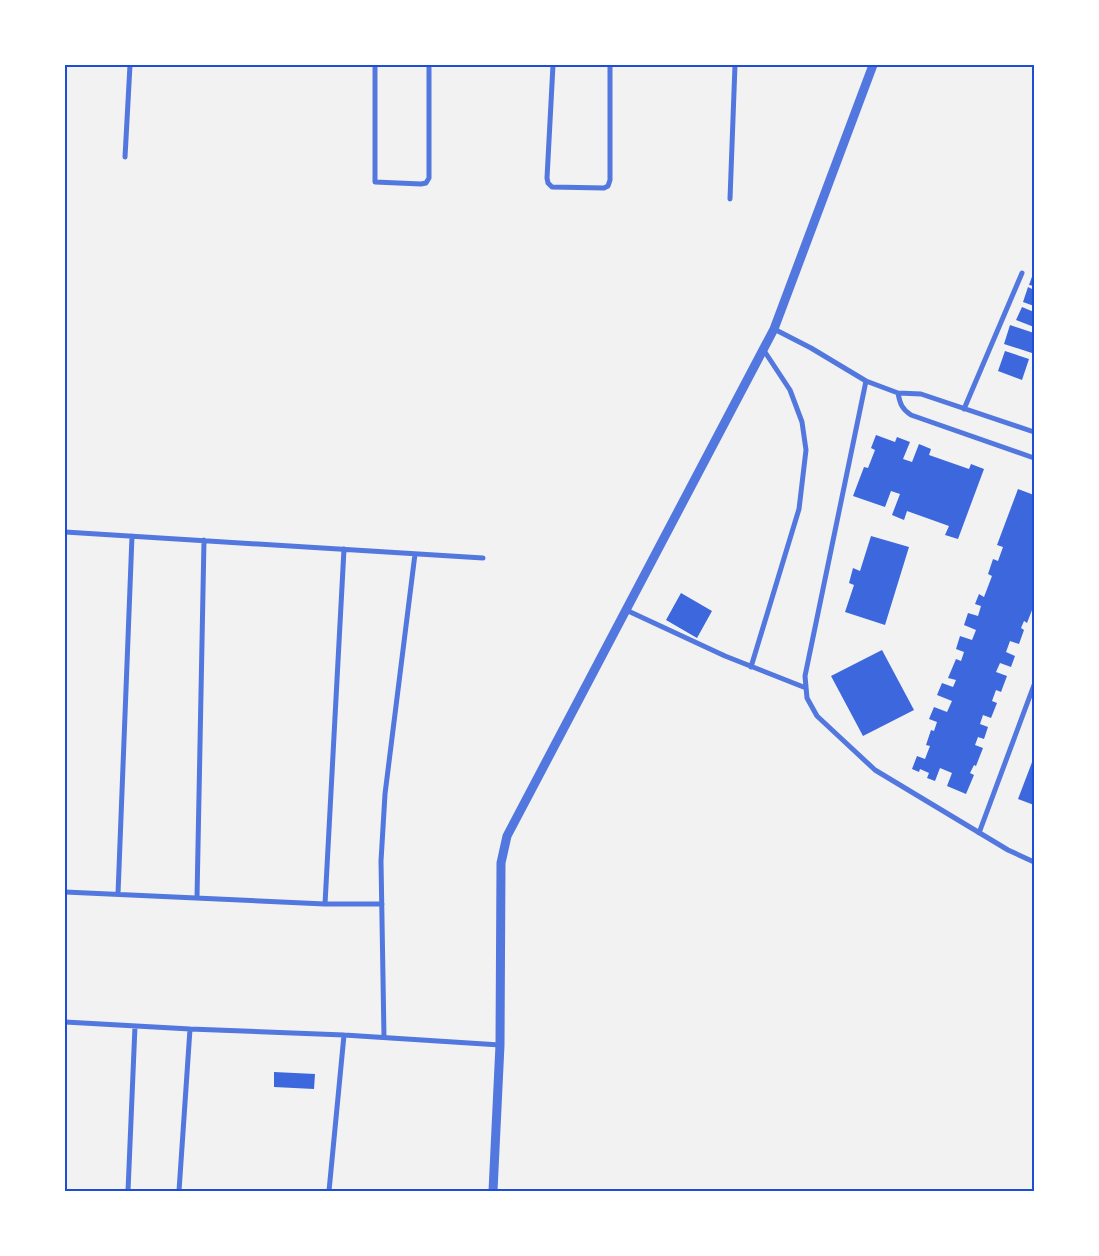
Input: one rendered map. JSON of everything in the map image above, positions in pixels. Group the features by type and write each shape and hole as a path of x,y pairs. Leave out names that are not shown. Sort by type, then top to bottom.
{"street":[{"path":"125,157 130,65"},
{"path":"375,65 375,182 421,184 426,183 428,178 428,65"},
{"path":"553,65 548,183 552,187 604,188 608,186 610,180 610,65"},
{"path":"730,198 735,65"},
{"path":"492,1191 500,1045 501,863 507,836 774,329 873,65"},
{"path":"964,409 1022,273"},
{"path":"774,329 811,348 866,381 898,393 921,394 1034,432"},
{"path":"751,667 798,509 806,450 802,422 790,390 763,349"},
{"path":"866,381 805,676 807,698 817,716 875,770 1008,850 1034,862"},
{"path":"898,393 904,410 912,415 1034,458"},
{"path":"65,532 483,558"},
{"path":"118,894 132,536"},
{"path":"197,898 204,540"},
{"path":"325,904 344,549"},
{"path":"384,1037 380,861 385,794 415,554"},
{"path":"626,610 725,656 806,688"},
{"path":"979,833 1034,685"},
{"path":"65,892 325,904 382,904"},
{"path":"65,1022 384,1037 500,1045"},
{"path":"128,1191 135,1026"},
{"path":"179,1191 190,1029"},
{"path":"329,1191 344,1035"}],"building":[{"path":"1034,271 1034,286 1029,285"},
{"path":"1028,287 1034,290 1034,306 1023,302"},
{"path":"1022,307 1034,312 1034,327 1016,320"},
{"path":"1010,325 1034,333 1032,353 1004,344"},
{"path":"1005,351 1029,359 1022,380 998,371"},
{"path":"876,435 895,442 897,437 910,442 903,459 912,462 919,444 931,449 929,455 969,469 971,464 984,469 958,539 945,535 949,526 907,511 904,520 892,515 900,494 891,491 885,507 853,496 864,467 868,468 875,450 871,448"},
{"path":"1018,489 1034,495 1034,605 1027,623 1024,621 1021,628 1024,630 1019,644 1010,641 1006,652 1015,656 1011,667 1000,663 996,672 1007,676 1001,692 996,690 992,701 997,703 991,718 983,715 980,724 988,727 984,739 978,737 975,745 983,748 976,766 974,765 970,773 974,775 966,794 947,786 952,773 940,768 935,781 927,778 929,773 920,769 919,772 912,769 917,756 925,759 930,746 926,745 931,730 934,731 937,722 929,719 934,707 947,712 952,701 937,695 942,683 953,687 956,680 948,678 956,659 961,661 964,652 956,649 960,636 972,640 976,630 964,625 968,613 978,616 981,606 975,604 979,594 984,597 992,576 988,574 993,559 998,561 1003,547 997,545"},
{"path":"871,536 909,547 885,625 845,612 854,585 849,583 853,568 860,571"},
{"path":"681,593 712,611 697,638 666,620"},
{"path":"882,650 914,710 863,736 831,676"},
{"path":"1034,757 1034,805 1018,799"},
{"path":"274,1072 315,1074 314,1089 274,1087"}]}
